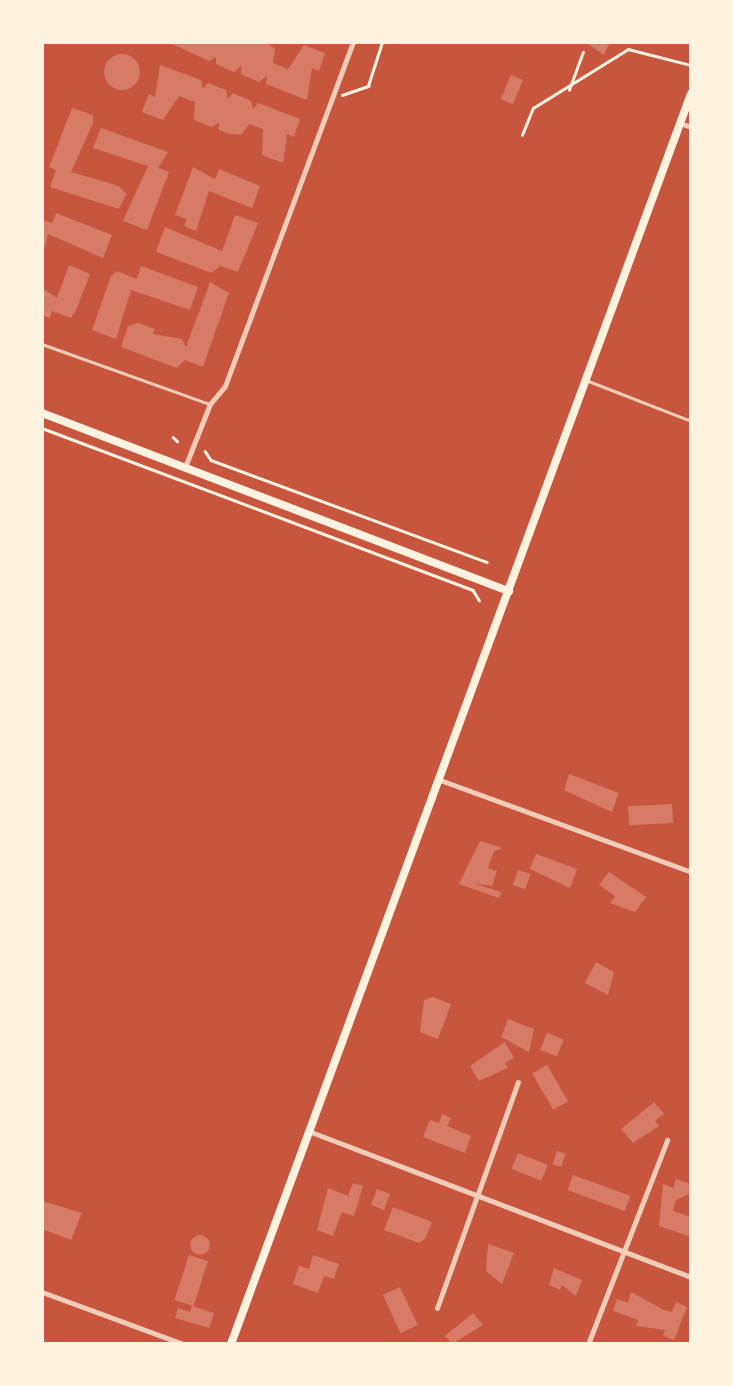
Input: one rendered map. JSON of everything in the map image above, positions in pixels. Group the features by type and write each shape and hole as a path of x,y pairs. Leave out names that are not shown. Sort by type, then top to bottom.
{"main road":[{"path":"231,1344 691,94"},
{"path":"42,413 509,591"}],"street":[{"path":"185,467 210,404 225,386 353,42"},
{"path":"680,123 691,127"},
{"path":"440,780 691,872"},
{"path":"437,1308 518,1083"},
{"path":"311,1132 691,1277"},
{"path":"588,1344 667,1140"},
{"path":"42,1292 183,1344"}],"lane":[{"path":"42,344 210,404"},
{"path":"586,380 691,421"}],"path":[{"path":"332,99 368,86 382,42"},
{"path":"522,135 533,108 567,93 628,49 691,65"},
{"path":"567,93 583,52"},
{"path":"42,428 473,590 479,600"},
{"path":"173,436 177,441"},
{"path":"205,451 211,460 487,562"}],"building":[{"path":"168,42 266,42 275,49 273,63 288,69 304,45 325,53 319,71 312,68 307,100 266,84 267,76 259,82 241,74 241,66 234,72 216,64 216,57 209,61"},
{"path":"585,42 610,42 604,55"},
{"path":"122,54 134,60 140,72 134,84 122,90 110,84 104,72 110,60"},
{"path":"160,65 201,80 203,89 208,83 226,90 228,99 233,93 251,101 253,109 258,103 300,119 294,137 287,134 283,163 262,155 263,129 249,124 241,135 219,130 219,122 212,127 194,120 195,102 179,96 163,120 142,112 149,94 155,97"},
{"path":"511,75 523,80 513,104 501,99"},
{"path":"72,108 93,115 93,123 71,172 119,186 126,194 119,209 50,187 56,170 49,167"},
{"path":"101,128 168,152 158,168 169,172 147,230 123,221 148,166 93,148"},
{"path":"193,167 215,179 219,169 260,186 252,208 209,191 196,231 184,226 187,219 175,215"},
{"path":"56,213 112,235 103,258 48,234 42,258 42,220 52,223"},
{"path":"235,215 258,223 238,272 220,266 212,273 156,252 165,227 222,251"},
{"path":"69,265 90,274 77,308 71,318 52,311 50,318 42,315 42,288 57,298"},
{"path":"141,266 198,287 190,310 131,290 116,339 92,330 111,276 116,271 137,279"},
{"path":"210,282 229,293 203,367 185,360 177,368 121,347 128,326 138,323 155,329 153,334 182,339 186,347"},
{"path":"569,774 619,793 612,812 564,790"},
{"path":"672,804 673,823 629,825 628,806"},
{"path":"480,841 503,848 494,851 488,868 497,871 492,886 473,883 501,892 499,898 459,884"},
{"path":"536,854 577,869 570,888 530,869"},
{"path":"518,870 530,874 525,889 513,885"},
{"path":"609,872 646,897 635,912 610,903 615,896 599,885"},
{"path":"596,962 614,972 608,995 585,983"},
{"path":"433,997 451,1004 438,1039 420,1032 424,1000"},
{"path":"508,1019 534,1029 529,1052 501,1037"},
{"path":"547,1033 564,1040 557,1056 540,1050"},
{"path":"505,1042 514,1058 505,1063 508,1068 479,1081 470,1066"},
{"path":"547,1065 568,1101 553,1110 532,1074"},
{"path":"654,1102 664,1114 655,1121 659,1126 633,1143 621,1129"},
{"path":"442,1114 451,1118 447,1126 471,1136 465,1153 423,1137 430,1120 439,1123"},
{"path":"557,1151 566,1154 561,1167 553,1164"},
{"path":"518,1153 548,1165 541,1181 512,1169"},
{"path":"573,1175 630,1196 625,1211 568,1190"},
{"path":"676,1179 691,1184 691,1193 676,1200 673,1211 691,1217 691,1237 659,1226 663,1184 673,1188"},
{"path":"353,1183 363,1186 354,1216 342,1212 333,1236 317,1230 328,1188 348,1196"},
{"path":"377,1189 390,1194 384,1210 371,1205"},
{"path":"42,1201 82,1213 71,1240 42,1229"},
{"path":"393,1207 432,1222 425,1239 419,1243 384,1230"},
{"path":"196,1235 204,1235 210,1245 204,1255 196,1255 190,1249 190,1241"},
{"path":"488,1244 514,1253 502,1284 486,1271"},
{"path":"189,1255 208,1261 193,1306 174,1300"},
{"path":"313,1255 339,1264 334,1279 324,1276 318,1293 293,1284 299,1266 309,1269"},
{"path":"554,1268 582,1280 576,1296 562,1285 560,1290 549,1285"},
{"path":"400,1287 418,1325 401,1333 383,1295"},
{"path":"631,1292 664,1310 672,1312 676,1302 687,1307 674,1340 663,1336 665,1330 636,1326 638,1320 613,1311 617,1299 628,1303"},
{"path":"192,1306 214,1313 209,1328 175,1318 178,1308 190,1312"},
{"path":"473,1313 483,1325 452,1344 445,1336"}]}
